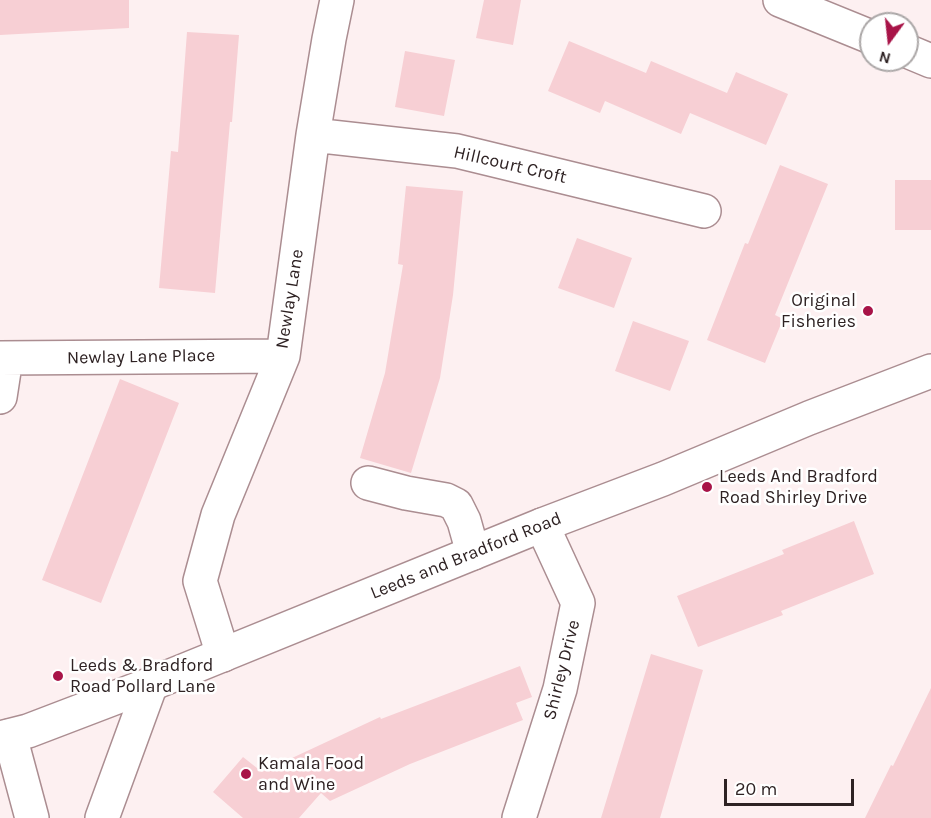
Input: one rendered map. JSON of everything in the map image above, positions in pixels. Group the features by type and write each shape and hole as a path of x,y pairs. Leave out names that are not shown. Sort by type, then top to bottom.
{"street":[{"name":"Newlay Lane","path":"223,656 200,581 218,515 283,356 313,135 337,0"},
{"path":"780,0 859,32"},
{"name":"Hillcourt Croft","path":"313,135 457,151 704,211"},
{"name":"Newlay Lane Place","path":"3,358 283,356"},
{"path":"0,397 3,358"},
{"name":"Leeds and Bradford Road","path":"5,737 28,731 223,656 542,525 931,371"},
{"path":"368,483 456,505 464,521 473,553"},
{"name":"Shirley Drive","path":"519,818 560,689 578,603 542,525"},
{"path":"102,818 151,684"},
{"path":"5,737 32,818"}],"building":[{"path":"0,0 129,0 129,28 0,35"},
{"path":"484,0 521,0 513,45 476,38"},
{"path":"187,32 239,35 215,293 159,288 171,151 178,152"},
{"path":"569,41 646,73 651,61 727,93 736,72 788,94 766,145 690,113 681,134 605,101 600,113 548,91"},
{"path":"405,51 455,60 444,116 395,107"},
{"path":"780,165 828,184 775,315 783,319 765,363 707,340 745,243 748,244"},
{"path":"895,180 931,180 931,230 895,230"},
{"path":"406,186 463,191 453,295 440,378 411,473 360,458 385,373 403,265 398,264"},
{"path":"577,238 632,258 614,308 558,288"},
{"path":"633,321 689,341 670,391 615,371"},
{"path":"120,379 179,403 101,603 42,580"},
{"path":"854,521 874,574 781,611 783,615 698,647 677,596 784,554 782,550"},
{"path":"651,654 703,670 660,818 601,818"},
{"path":"520,666 532,697 516,703 523,720 410,764 330,801 321,793 299,818 243,818 213,792 243,757 262,772 380,717 381,719"},
{"path":"931,688 931,818 865,818 891,765 893,766"}],"place":[{"name":"Original Fisheries","path":"868,311"},
{"name":"Leeds And Bradford Road Shirley Drive","path":"707,487"},
{"name":"Leeds & Bradford Road Pollard Lane","path":"58,676"},
{"name":"Kamala Food and Wine","path":"246,774"}]}
